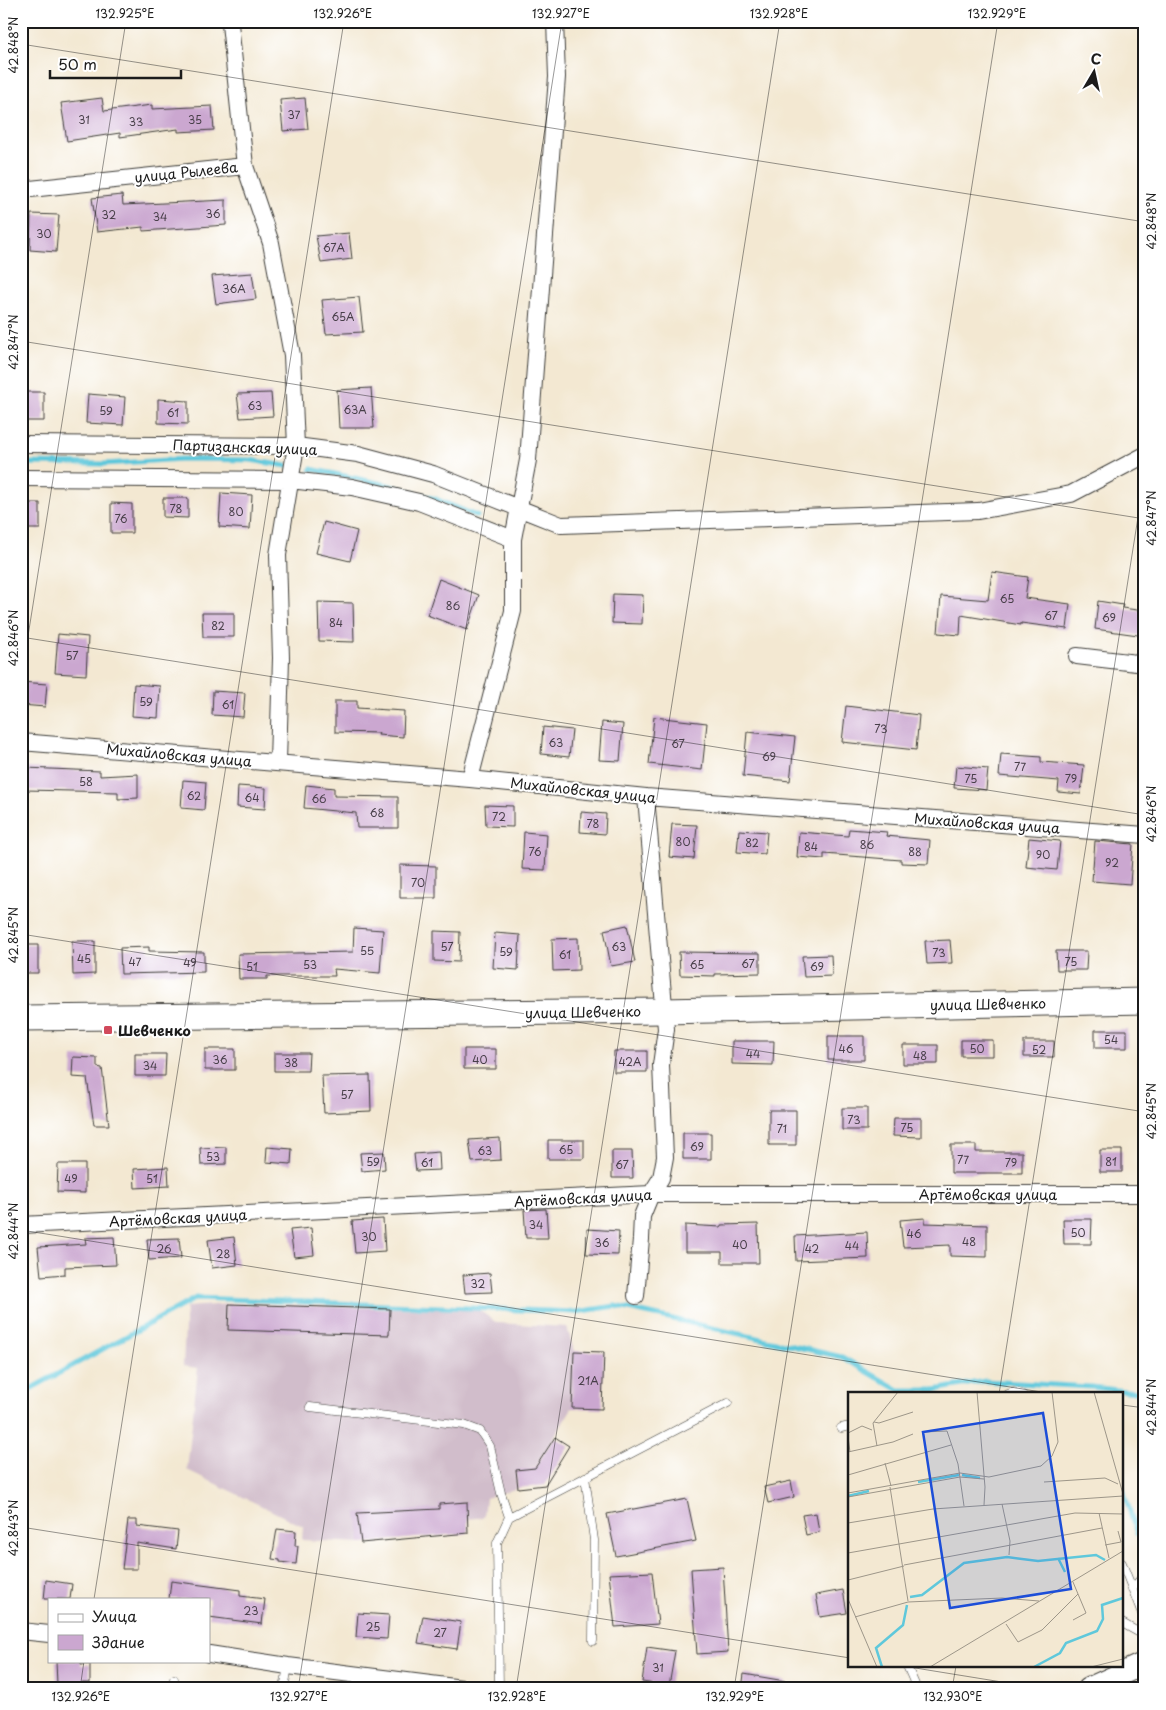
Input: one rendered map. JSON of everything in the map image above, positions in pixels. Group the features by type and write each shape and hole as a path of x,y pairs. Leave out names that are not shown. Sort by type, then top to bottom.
{"main road":[{"name":"улица Шевченко","path":"21,1018 664,1011 1145,1001"},
{"path":"1088,1689 1145,1663"}],"street":[{"path":"228,21 230,24 245,166"},
{"path":"470,779 513,612 514,538 528,460 536,376 557,77 554,21"},
{"name":"улица Рылеева","path":"21,190 245,166 271,244 290,346 296,446 278,555 282,658 278,762"},
{"name":"Партизанская улица","path":"21,444 296,446 358,454 433,474 561,525 978,511 1071,494 1145,454"},
{"path":"21,478 290,480 352,486 419,502 514,538"},
{"path":"1077,656 1145,664"},
{"name":"Михайловская улица","path":"21,742 278,762 646,797 1145,835"},
{"path":"636,1296 642,1216 651,1194 662,1178 665,1157 661,1065 666,1029 646,797"},
{"name":"Артёмовская улица","path":"21,1225 651,1194 1145,1194"},
{"path":"21,1631 48,1634"},
{"path":"210,1654 470,1689"}],"lane":[{"path":"499,1689 497,1543 510,1517 728,1403"},
{"path":"310,1407 464,1425 480,1431 490,1446 501,1494 510,1517"},
{"path":"840,1428 848,1426"},
{"path":"585,1477 594,1540 593,1641"},
{"path":"1124,1568 1145,1621"},
{"path":"1132,1589 1145,1574"},
{"path":"1124,1624 1145,1636"},
{"path":"284,1689 288,1666"},
{"path":"908,1668 917,1689"},
{"path":"173,1689 174,1678"}],"shaded area":[{"path":"229,1304 479,1310 497,1323 567,1327 574,1351 572,1408 535,1467 516,1471 518,1488 486,1498 484,1517 468,1519 468,1533 361,1543 302,1540 303,1526 187,1470 198,1368 183,1366 186,1307"}],"building":[{"path":"102,98 104,111 152,105 152,109 212,106 214,130 178,132 178,129 120,137 120,133 67,141 61,103"},
{"path":"305,98 308,129 283,131 280,100"},
{"path":"122,195 123,205 226,200 226,225 143,231 143,227 97,232 92,198"},
{"path":"31,214 59,215 56,252 30,250"},
{"path":"349,233 352,259 321,263 316,236"},
{"path":"252,273 256,299 216,304 212,276"},
{"path":"359,297 363,332 326,334 322,300"},
{"path":"371,388 374,428 339,428 337,390"},
{"path":"21,392 44,392 44,421 21,421"},
{"path":"271,393 273,416 240,418 237,394"},
{"path":"88,394 125,397 123,425 86,423"},
{"path":"158,399 188,401 188,424 158,423"},
{"path":"221,493 252,495 250,529 219,527"},
{"path":"163,498 188,498 188,518 163,517"},
{"path":"21,503 40,503 40,529 21,529"},
{"path":"111,503 132,504 132,533 111,533"},
{"path":"324,522 357,531 350,561 316,553"},
{"path":"992,572 1028,577 1025,598 1070,604 1067,629 1021,623 1021,625 961,615 960,635 938,633 941,596 988,600"},
{"path":"439,579 479,595 467,630 427,615"},
{"path":"613,594 643,595 642,624 612,623"},
{"path":"1098,601 1123,605 1122,608 1145,611 1145,636 1095,629"},
{"path":"318,602 353,603 354,642 319,641"},
{"path":"202,613 234,613 234,637 203,637"},
{"path":"58,634 88,637 86,675 55,673"},
{"path":"21,682 47,684 45,707 21,705"},
{"path":"134,684 160,686 158,718 132,716"},
{"path":"213,691 245,693 243,717 212,715"},
{"path":"335,701 357,701 357,708 404,711 403,737 378,735 379,733 335,732"},
{"path":"846,706 919,715 916,750 842,742"},
{"path":"654,717 707,723 702,770 649,764"},
{"path":"602,722 623,724 620,761 599,760"},
{"path":"543,727 572,730 569,757 541,754"},
{"path":"747,732 795,737 790,781 743,776"},
{"path":"1001,754 1041,757 1041,762 1084,765 1081,794 1058,792 1059,781 999,776"},
{"path":"956,766 988,769 986,790 954,788"},
{"path":"25,768 100,771 100,776 138,774 138,798 118,799 118,792 25,790"},
{"path":"183,780 206,782 204,810 181,808"},
{"path":"306,785 334,788 334,796 398,797 398,828 357,828 356,813 304,808"},
{"path":"238,786 266,788 265,809 237,807"},
{"path":"485,805 513,806 513,827 486,826"},
{"path":"581,812 606,814 605,834 580,832"},
{"path":"672,824 697,825 694,859 669,857"},
{"path":"849,829 887,832 886,836 930,840 928,864 901,863 901,860 824,854 824,859 797,857 799,832 848,836"},
{"path":"739,830 767,832 765,854 737,852"},
{"path":"524,832 547,834 545,870 522,869"},
{"path":"1029,838 1060,841 1057,870 1026,867"},
{"path":"1095,841 1133,844 1130,884 1092,881"},
{"path":"400,865 436,866 436,898 400,898"},
{"path":"627,925 635,962 611,966 604,930"},
{"path":"354,928 383,930 380,973 334,969 335,976 267,976 267,979 239,979 238,954 353,952"},
{"path":"434,931 460,932 459,962 434,961"},
{"path":"495,933 520,935 518,970 493,968"},
{"path":"578,938 579,970 553,971 552,939"},
{"path":"950,940 952,963 927,964 925,941"},
{"path":"72,941 95,941 95,974 73,975"},
{"path":"21,945 38,945 38,973 21,973"},
{"path":"149,947 149,951 204,952 204,972 121,974 120,948"},
{"path":"1056,951 1087,951 1086,970 1057,970"},
{"path":"679,952 760,953 760,973 715,974 715,976 680,975"},
{"path":"831,955 832,976 804,977 802,956"},
{"path":"1095,1030 1127,1030 1127,1048 1095,1048"},
{"path":"828,1036 864,1036 864,1060 828,1060"},
{"path":"961,1040 993,1040 993,1056 961,1056"},
{"path":"732,1041 774,1041 773,1065 732,1064"},
{"path":"1024,1041 1054,1041 1054,1057 1024,1057"},
{"path":"903,1045 938,1045 938,1064 903,1064"},
{"path":"205,1049 235,1049 235,1070 205,1070"},
{"path":"464,1049 496,1049 496,1069 464,1069"},
{"path":"614,1051 647,1051 647,1072 614,1072"},
{"path":"274,1053 309,1053 308,1071 274,1071"},
{"path":"135,1054 166,1054 165,1076 135,1076"},
{"path":"73,1057 97,1058 97,1067 102,1068 109,1125 94,1125 87,1078 72,1077"},
{"path":"370,1075 371,1111 324,1113 322,1076"},
{"path":"842,1108 867,1108 867,1130 842,1130"},
{"path":"769,1110 796,1110 796,1145 769,1145"},
{"path":"894,1118 921,1118 921,1137 893,1136"},
{"path":"683,1133 711,1133 711,1159 683,1159"},
{"path":"500,1138 501,1160 472,1162 469,1140"},
{"path":"548,1140 584,1140 584,1159 548,1159"},
{"path":"951,1145 976,1145 976,1152 1022,1152 1022,1173 951,1173"},
{"path":"226,1147 226,1164 201,1165 200,1148"},
{"path":"267,1147 292,1149 291,1164 266,1162"},
{"path":"1100,1150 1122,1150 1122,1172 1100,1172"},
{"path":"612,1151 632,1151 633,1178 612,1178"},
{"path":"384,1152 385,1169 362,1171 360,1153"},
{"path":"439,1152 440,1170 416,1171 414,1154"},
{"path":"58,1164 85,1164 85,1193 57,1192"},
{"path":"168,1167 169,1186 135,1188 134,1169"},
{"path":"546,1209 548,1238 526,1238 524,1210"},
{"path":"925,1218 925,1223 987,1225 987,1257 950,1256 950,1245 903,1247 900,1220"},
{"path":"383,1219 385,1251 355,1253 352,1221"},
{"path":"1063,1219 1092,1219 1091,1244 1064,1244"},
{"path":"758,1224 759,1263 722,1263 722,1252 685,1252 685,1225 721,1227 721,1225"},
{"path":"311,1228 314,1255 294,1257 290,1230"},
{"path":"587,1229 619,1231 618,1255 586,1254"},
{"path":"867,1232 868,1258 796,1261 795,1236"},
{"path":"114,1237 116,1265 65,1267 65,1274 41,1276 38,1247 86,1244 85,1238"},
{"path":"234,1237 237,1265 212,1268 208,1240"},
{"path":"179,1238 181,1258 149,1260 147,1239"},
{"path":"490,1273 492,1292 465,1293 463,1275"},
{"path":"229,1304 390,1309 389,1335 228,1330"},
{"path":"574,1351 604,1352 602,1409 572,1408"},
{"path":"555,1437 569,1446 545,1485 518,1488 516,1470 535,1468"},
{"path":"791,1481 794,1497 768,1503 764,1487"},
{"path":"687,1499 696,1541 616,1556 607,1514"},
{"path":"467,1502 468,1533 361,1543 357,1513 439,1509 439,1504"},
{"path":"816,1513 819,1532 806,1535 802,1515"},
{"path":"128,1520 137,1520 137,1526 178,1531 176,1549 137,1543 137,1569 122,1569"},
{"path":"277,1529 296,1531 295,1546 298,1546 296,1564 272,1559"},
{"path":"723,1567 728,1652 697,1654 691,1569"},
{"path":"652,1572 658,1624 615,1627 609,1574"},
{"path":"46,1580 72,1584 70,1598 44,1599"},
{"path":"171,1581 240,1590 240,1596 265,1599 262,1624 210,1617 210,1598 169,1598"},
{"path":"843,1590 847,1613 820,1617 816,1595"},
{"path":"358,1613 389,1615 387,1639 356,1637"},
{"path":"423,1616 461,1622 457,1649 418,1643"},
{"path":"647,1647 675,1651 669,1686 642,1682"},
{"path":"56,1662 81,1662 81,1665 90,1664 90,1683 82,1683 82,1689 65,1689 65,1684 57,1684"},
{"path":"744,1674 785,1681 784,1689 742,1689"}],"waterway":[{"path":"21,463 104,464 183,459 250,460 287,466"},
{"path":"311,469 388,485 414,493"},
{"path":"422,495 477,516"},
{"path":"21,1394 196,1298 576,1312 615,1306 842,1357 899,1390 934,1390 985,1381 1091,1387 1145,1393"},
{"path":"1124,1492 1137,1534"}],"place":[{"name":"Шевченко","path":"108,1030"}]}
